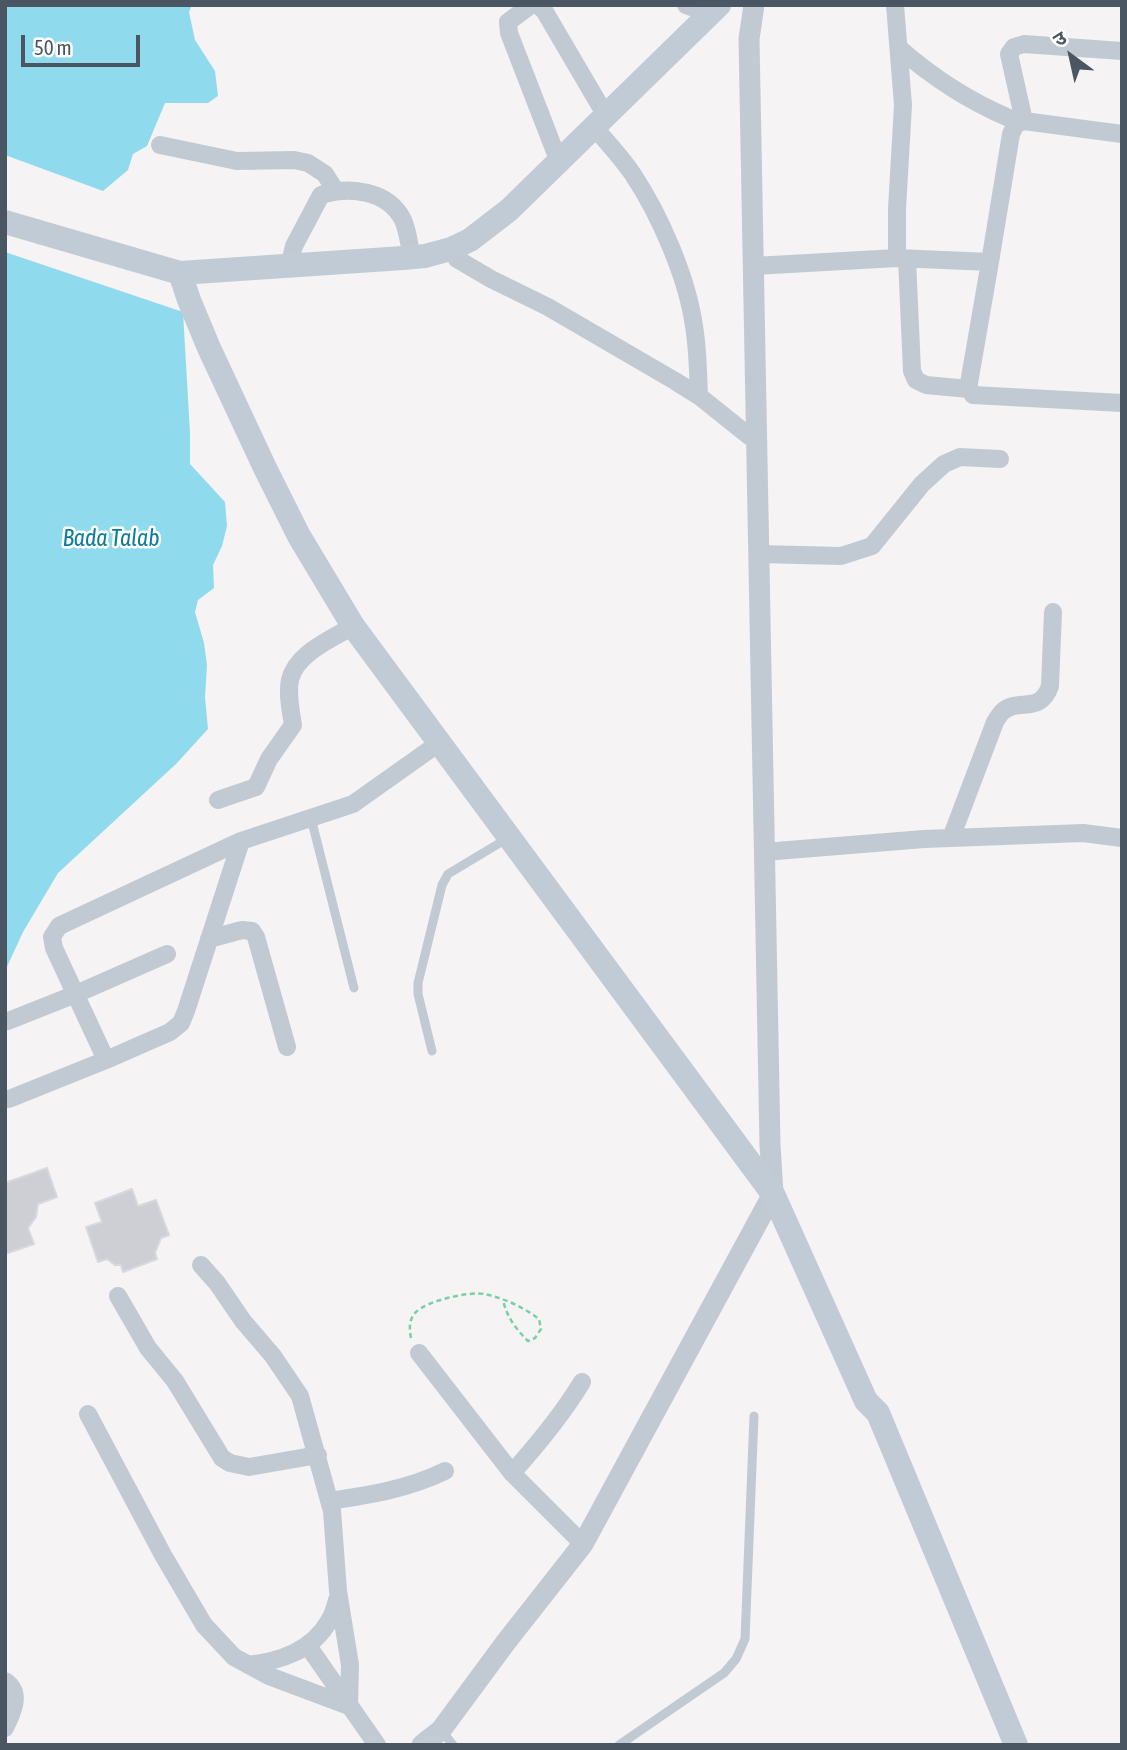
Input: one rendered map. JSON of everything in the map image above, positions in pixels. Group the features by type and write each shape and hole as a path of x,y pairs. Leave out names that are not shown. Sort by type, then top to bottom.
{"main road":[{"path":"5,222 180,273 412,257 452,249 470,240 509,210 600,121 704,9"},
{"path":"180,273 209,348 265,468 299,536 353,626 773,1194 866,1401 878,1413 1016,1745"},
{"path":"866,1401 865,1418 1000,1745"}],"street":[{"path":"531,5 508,22 509,33 559,162"},
{"path":"538,5 545,12 600,121 655,214 680,268 694,324 699,396"},
{"path":"422,1745 447,1737 506,1642 583,1544 773,1194 769,1145 749,39 754,5"},
{"path":"895,5 904,105 897,209 912,371 916,380 926,385 969,389"},
{"path":"1122,51 1024,44 1014,47 1009,54 1020,122 1011,134 969,389 973,395 1122,402"},
{"path":"899,48 947,85 1020,122 1122,134"},
{"path":"160,145 237,161 294,160 309,163 325,174 335,190"},
{"path":"289,267 294,246 321,195 335,190 362,192 389,202 397,210 406,229 412,257"},
{"path":"452,249 457,259 548,307 675,380 749,436 757,437"},
{"path":"754,265 902,259 990,262"},
{"path":"759,554 841,556 872,546 922,484 944,464 960,457 1000,459"},
{"path":"951,838 995,722 1003,711 1037,703 1047,696 1050,686 1054,612"},
{"path":"218,800 256,787 269,759 293,725 290,680 297,664 313,650 353,626"},
{"path":"106,1060 54,948 52,937 59,926 241,841 353,804 439,743"},
{"path":"764,852 951,838 1083,833 1122,838"},
{"path":"9,1099 170,1032 181,1023 241,841"},
{"path":"209,939 242,930 252,931 287,1047"},
{"path":"8,1021 167,954"},
{"path":"201,1265 273,1356 300,1396 332,1511 339,1597 350,1665 349,1706"},
{"path":"118,1296 148,1348 175,1381 222,1458 230,1463 249,1467 318,1455"},
{"path":"419,1353 512,1473 583,1544"},
{"path":"512,1473 566,1409 582,1382"},
{"path":"88,1414 163,1555 204,1625 234,1657 248,1665 269,1676 349,1706"},
{"path":"329,1501 378,1494 424,1481 445,1471"},
{"path":"248,1665 283,1658 308,1646 329,1622 339,1597"},
{"path":"308,1646 377,1745"},
{"path":"5,1681 12,1686 16,1696 5,1728"}],"lane":[{"path":"312,818 354,988"},
{"path":"432,1051 418,994 418,983 442,885 448,874 509,837"},
{"path":"619,1745 724,1673 736,1658 745,1639 754,1416"}],"path":[{"path":"419,1353 411,1342 410,1323 417,1311 426,1304 455,1296 482,1293 503,1300 515,1304 539,1320 541,1329 535,1338 528,1341 520,1333 510,1321 503,1300"}],"water":[{"path":"5,5 192,5 189,12 195,40 215,71 218,96 208,103 165,103 147,146 133,154 128,170 103,191 5,155"},
{"name":"Bada Talab","path":"5,252 183,312 190,464 225,502 227,526 213,565 214,588 198,600 195,612 207,665 205,697 208,729 176,764 58,873 23,932 5,971"}],"building":[{"path":"47,1168 57,1197 38,1204 36,1217 28,1228 34,1244 5,1254 5,1183"},
{"path":"132,1189 138,1206 156,1200 169,1235 161,1238 155,1253 157,1259 123,1272 121,1265 115,1265 107,1259 98,1262 86,1227 102,1222 95,1203"}]}
